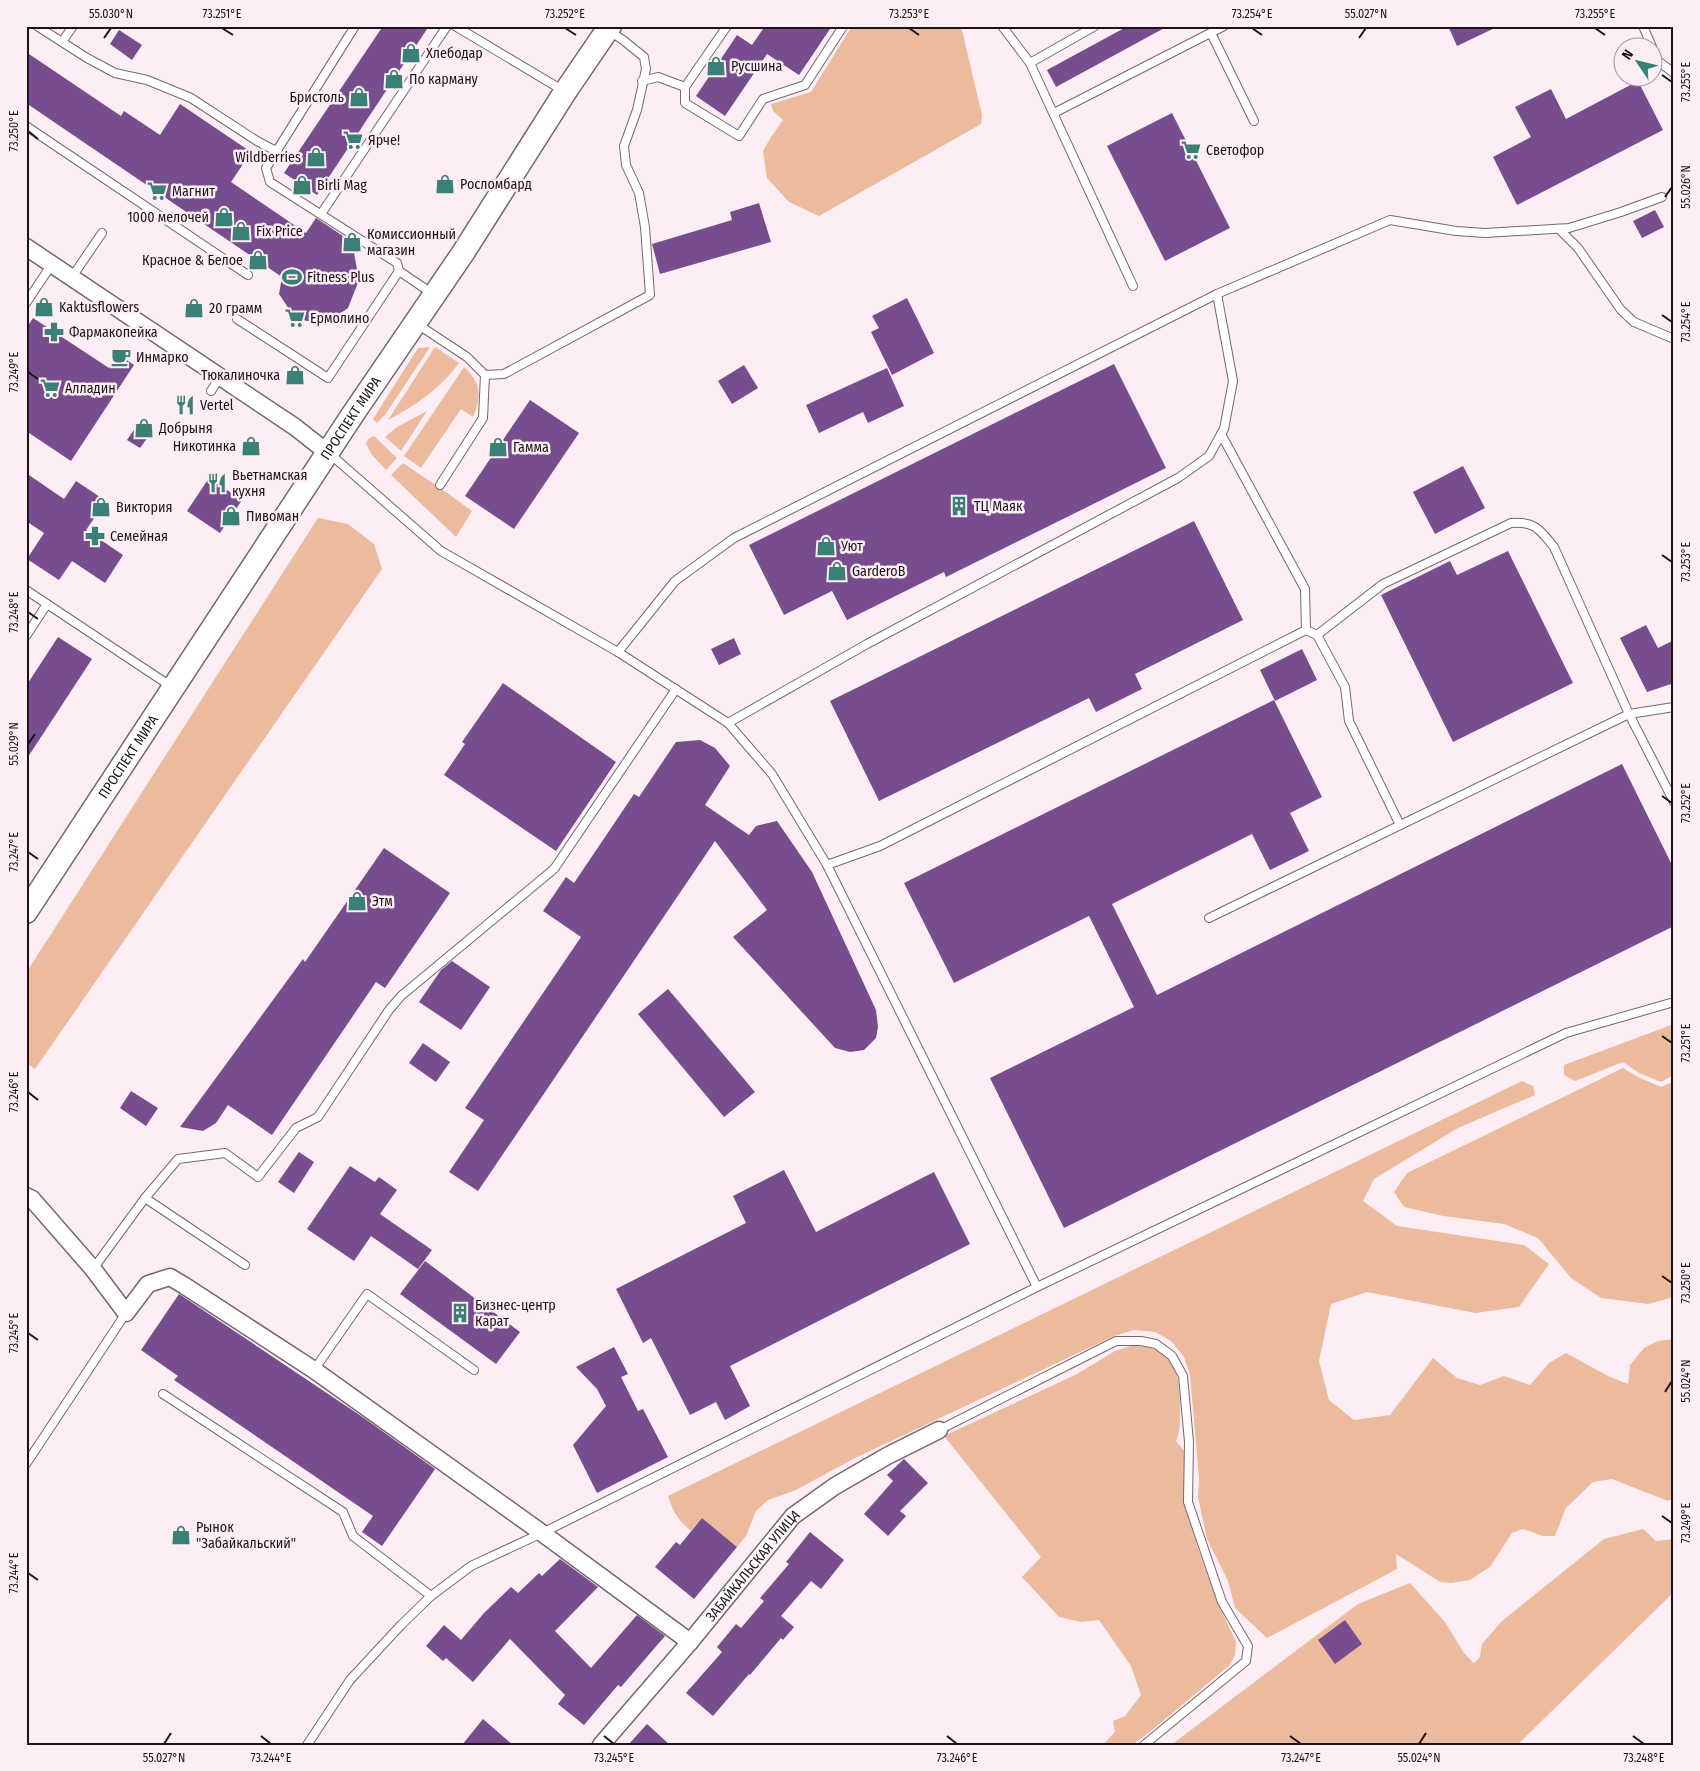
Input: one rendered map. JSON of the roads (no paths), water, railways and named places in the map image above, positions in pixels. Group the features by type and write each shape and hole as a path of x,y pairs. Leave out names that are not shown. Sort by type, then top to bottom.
{"main road":[{"name":"ПРОСПЕКТ МИРА","path":"26,912 609,28"}],"street":[{"path":"26,247 72,277 215,384 295,427 328,453"},
{"path":"26,1196 32,1199 93,1269 126,1313 148,1284 170,1277 314,1370 542,1533 690,1642"},
{"name":"ЗАБАЙКАЛЬСКАЯ УЛИЦА","path":"601,1745 690,1642 793,1516 835,1486 887,1456 939,1430"}],"lane":[{"path":"38,26 87,58 115,73 147,80 191,98 257,141 276,151"},
{"path":"62,42 72,26"},
{"path":"356,26 266,168 270,182 397,263 399,271 434,295"},
{"path":"321,214 448,26"},
{"path":"455,26 566,92"},
{"path":"727,26 685,87 685,103 739,136 763,99 805,85 842,28 839,26"},
{"path":"1002,26 1030,63 1133,286"},
{"path":"1030,63 1095,26"},
{"path":"1054,113 1224,26"},
{"path":"1643,26 1658,61 1674,73"},
{"path":"485,375 504,374 650,295 645,227 639,193 626,165 624,146 637,110 646,69 644,58 609,28"},
{"path":"1211,33 1254,121"},
{"path":"642,81 658,76 685,87"},
{"path":"26,126 248,275"},
{"path":"618,652 675,581 734,538 1217,294 1390,220 1456,231 1485,233 1559,229 1569,228 1621,212 1662,197"},
{"path":"1559,229 1578,248 1621,310 1634,322 1674,339"},
{"path":"72,277 102,233"},
{"path":"26,303 52,264"},
{"path":"237,319 328,378 399,271"},
{"path":"728,723 867,644 1178,478 1209,456 1224,429 1233,381 1217,294"},
{"path":"415,323 468,356 485,375 484,418 440,485"},
{"path":"1221,434 1305,589 1306,630"},
{"path":"328,453 441,551 618,652 728,723 772,774 827,865 1037,1287"},
{"path":"1317,634 1338,620 1383,584 1511,523 1524,522 1538,528 1554,547 1629,714 1674,802"},
{"path":"26,590 174,688"},
{"path":"27,633 46,604"},
{"path":"827,865 880,846 1306,630 1317,634 1345,687 1349,721 1400,825"},
{"path":"93,1269 145,1198 178,1159 225,1153 258,1177 296,1128 318,1117 389,1010 401,996 554,869 676,689"},
{"path":"1209,918 1629,714 1674,708"},
{"path":"307,1745 350,1680 431,1596 472,1566 1037,1287 1566,1033 1674,1002"},
{"path":"145,1198 244,1265"},
{"path":"314,1370 367,1294 474,1370"},
{"path":"26,1464 126,1313"},
{"path":"939,1430 1116,1341 1141,1341 1156,1344 1172,1356 1183,1376 1188,1442 1188,1502 1222,1602 1248,1646 1246,1661 1144,1745"},
{"path":"163,1394 343,1512 353,1536 431,1596"}],"place":[{"name":"Хлебодар","path":"411,53"},
{"name":"Русшина","path":"716,66"},
{"name":"По карману","path":"394,79"},
{"name":"Бристоль","path":"359,97"},
{"name":"Ярче!","path":"353,140"},
{"name":"Светофор","path":"1191,150"},
{"name":"Wildberries","path":"316,157"},
{"name":"Росломбард","path":"445,184"},
{"name":"Birli Mag","path":"302,185"},
{"name":"Магнит","path":"157,191"},
{"name":"1000 мелочей","path":"224,217"},
{"name":"Fix Price","path":"241,231"},
{"name":"Комиссионный магазин","path":"352,242"},
{"name":"Красное & Белое","path":"258,260"},
{"name":"Fitness Plus","path":"292,277"},
{"name":"Kaktusflowers","path":"44,307"},
{"name":"20 грамм","path":"194,308"},
{"name":"Ермолино","path":"295,318"},
{"name":"Фармакопейка","path":"54,332"},
{"name":"Инмарко","path":"121,357"},
{"name":"Тюкалиночка","path":"295,375"},
{"name":"Алладин","path":"50,388"},
{"name":"Vertel","path":"185,405"},
{"name":"Добрыня","path":"144,428"},
{"name":"Никотинка","path":"251,446"},
{"name":"Гамма","path":"498,447"},
{"name":"Вьетнамская кухня","path":"217,483"},
{"name":"ТЦ Маяк","path":"959,506"},
{"name":"Виктория","path":"101,507"},
{"name":"Пивоман","path":"231,516"},
{"name":"Семейная","path":"95,536"},
{"name":"Уют","path":"826,546"},
{"name":"GarderoB","path":"837,571"},
{"name":"Этм","path":"357,901"},
{"name":"Бизнес-центр Карат","path":"460,1313"},
{"name":"Рынок \"Забайкальский\"","path":"181,1535"}]}
